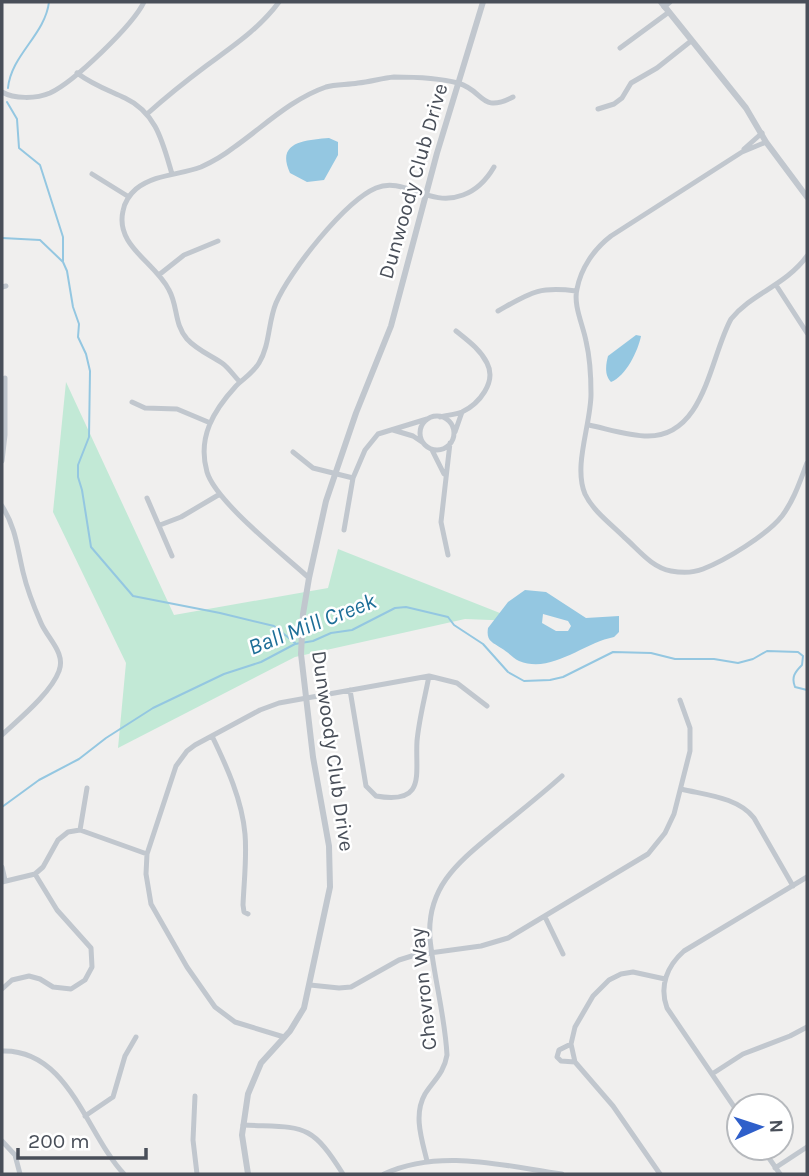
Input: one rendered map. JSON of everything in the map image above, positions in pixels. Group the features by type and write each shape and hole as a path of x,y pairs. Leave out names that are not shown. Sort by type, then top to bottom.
{"street":[{"path":"2,92 20,97 48,94 77,73 127,26 144,2"},
{"path":"147,114 237,44 269,15 279,2"},
{"name":"Dunwoody Club Drive","path":"248,1174 242,1139 248,1094 256,1071 264,1059 301,1016 330,887 331,871 305,698 300,635 309,578 326,501 391,326 472,33 483,2"},
{"path":"620,48 666,6 746,108 766,142 807,197"},
{"path":"598,109 614,104 622,98 631,83 657,68 691,41"},
{"path":"77,73 96,86 131,101 147,114 161,136 172,174"},
{"path":"240,382 224,365 202,353 184,335 178,323 171,293 160,274 132,247 124,235 122,212 129,197 144,184 202,167 215,160 290,106 328,86 393,77 458,83 471,88 488,103 498,104 513,97"},
{"path":"762,133 741,152 604,241 586,264 576,291 590,365 591,396 580,474 586,496 598,512 650,562 670,571 691,572 704,568 768,529 789,507 807,463"},
{"path":"741,152 766,142"},
{"path":"309,578 220,494 207,471 208,422 240,382 254,370 263,355 275,305 284,287 336,219 379,187 400,187 426,196 449,199 469,192 481,184 494,167"},
{"path":"92,174 129,197"},
{"path":"160,274 184,255 218,242"},
{"path":"589,425 648,436 664,433 680,425 698,404 731,319 741,308 795,272 807,256"},
{"path":"776,285 807,333"},
{"path":"498,312 538,290 555,288 576,291"},
{"path":"448,555 442,531 450,443 462,412 483,394 488,387 490,376 488,364 476,347 456,331"},
{"path":"2,461 5,378"},
{"path":"132,402 145,408 177,409 208,422"},
{"path":"344,530 353,478 365,450 378,434 462,412"},
{"path":"440,416 451,424 454,433"},
{"path":"422,442 420,430 427,419"},
{"path":"393,430 413,436 432,450 445,477"},
{"path":"432,450 442,449 450,443"},
{"path":"293,452 313,468 353,478"},
{"path":"160,525 188,513 220,494"},
{"path":"147,498 173,556"},
{"path":"2,506 13,523 29,593 46,633 61,657 61,667 55,679 2,736"},
{"path":"350,690 366,786 376,796 399,797 411,791 418,779 418,738 429,676"},
{"path":"284,1037 235,1022 215,1007 156,916 147,886 147,854 176,766 187,751 260,710 305,698 429,676 457,683 487,706"},
{"path":"310,985 351,987 399,960 432,952 496,943 545,918 635,863 653,849 670,824 681,789 691,741 690,728 680,700"},
{"path":"212,736 241,811 245,837 243,905 244,912 248,915"},
{"name":"Chevron Way","path":"427,1161 419,1124 419,1109 425,1094 443,1072 447,1055 430,924 440,888 452,869 562,776"},
{"path":"80,830 88,788"},
{"path":"681,789 734,803 746,809 754,818 793,886"},
{"path":"2,867 3,881 35,874 43,867 58,841 68,832 80,830 147,854"},
{"path":"2,989 12,980 29,976 53,987 71,989 85,980 92,967 91,948 57,910 35,874"},
{"path":"725,1093 667,1008 665,979 672,964 684,951 807,877"},
{"path":"545,918 563,954"},
{"path":"660,1174 616,1110 575,1062 571,1044 575,1027 593,996 609,980 633,972 665,979"},
{"path":"712,1074 743,1054 807,1027"},
{"path":"85,1116 113,1097 125,1056 136,1037"},
{"path":"571,1044 559,1050 557,1057 561,1061 575,1062"},
{"path":"2,1051 25,1055 57,1074 109,1158 124,1174"},
{"path":"195,1096 193,1140 197,1174"},
{"path":"243,1125 294,1128 312,1134 327,1147 343,1174"},
{"path":"2,1141 15,1155 20,1174"},
{"path":"775,1168 807,1147"},
{"path":"384,1174 427,1161 467,1160 562,1174"},
{"path":"771,1162 780,1174"}],"green space":[{"path":"66,382 174,615 328,588 338,549 520,621 465,619 295,657 118,748 126,663 53,512"}],"water":[{"path":"329,138 338,142 338,155 324,180 307,182 290,173 286,162 290,148 303,142"},
{"path":"636,335 641,336 634,356 622,374 611,382 606,373 608,356"},
{"path":"525,590 546,592 586,618 619,616 619,632 614,637 555,661 531,664 519,661 492,642 488,636 488,628 508,602","holes":["543,614 568,621 571,626 568,631 556,631 542,623"]}],"waterway":[{"path":"8,88 15,65 41,25 49,2"},
{"path":"7,102 17,119 19,148 40,165 63,237 63,261"},
{"path":"2,238 40,240 63,262 67,271 79,324 78,337 90,371 89,437 78,465 78,477 91,547 133,596 274,626 295,643"},
{"name":"Ball Mill Creek","path":"2,807 39,780 79,759 153,708 224,674 261,662 295,644 352,630 395,608 406,607 448,617 454,625 483,644 508,672 524,681 563,677 613,652 651,653 675,659 714,659 738,663 767,651 798,652 803,656 802,665 793,680 795,687 807,690"}]}
